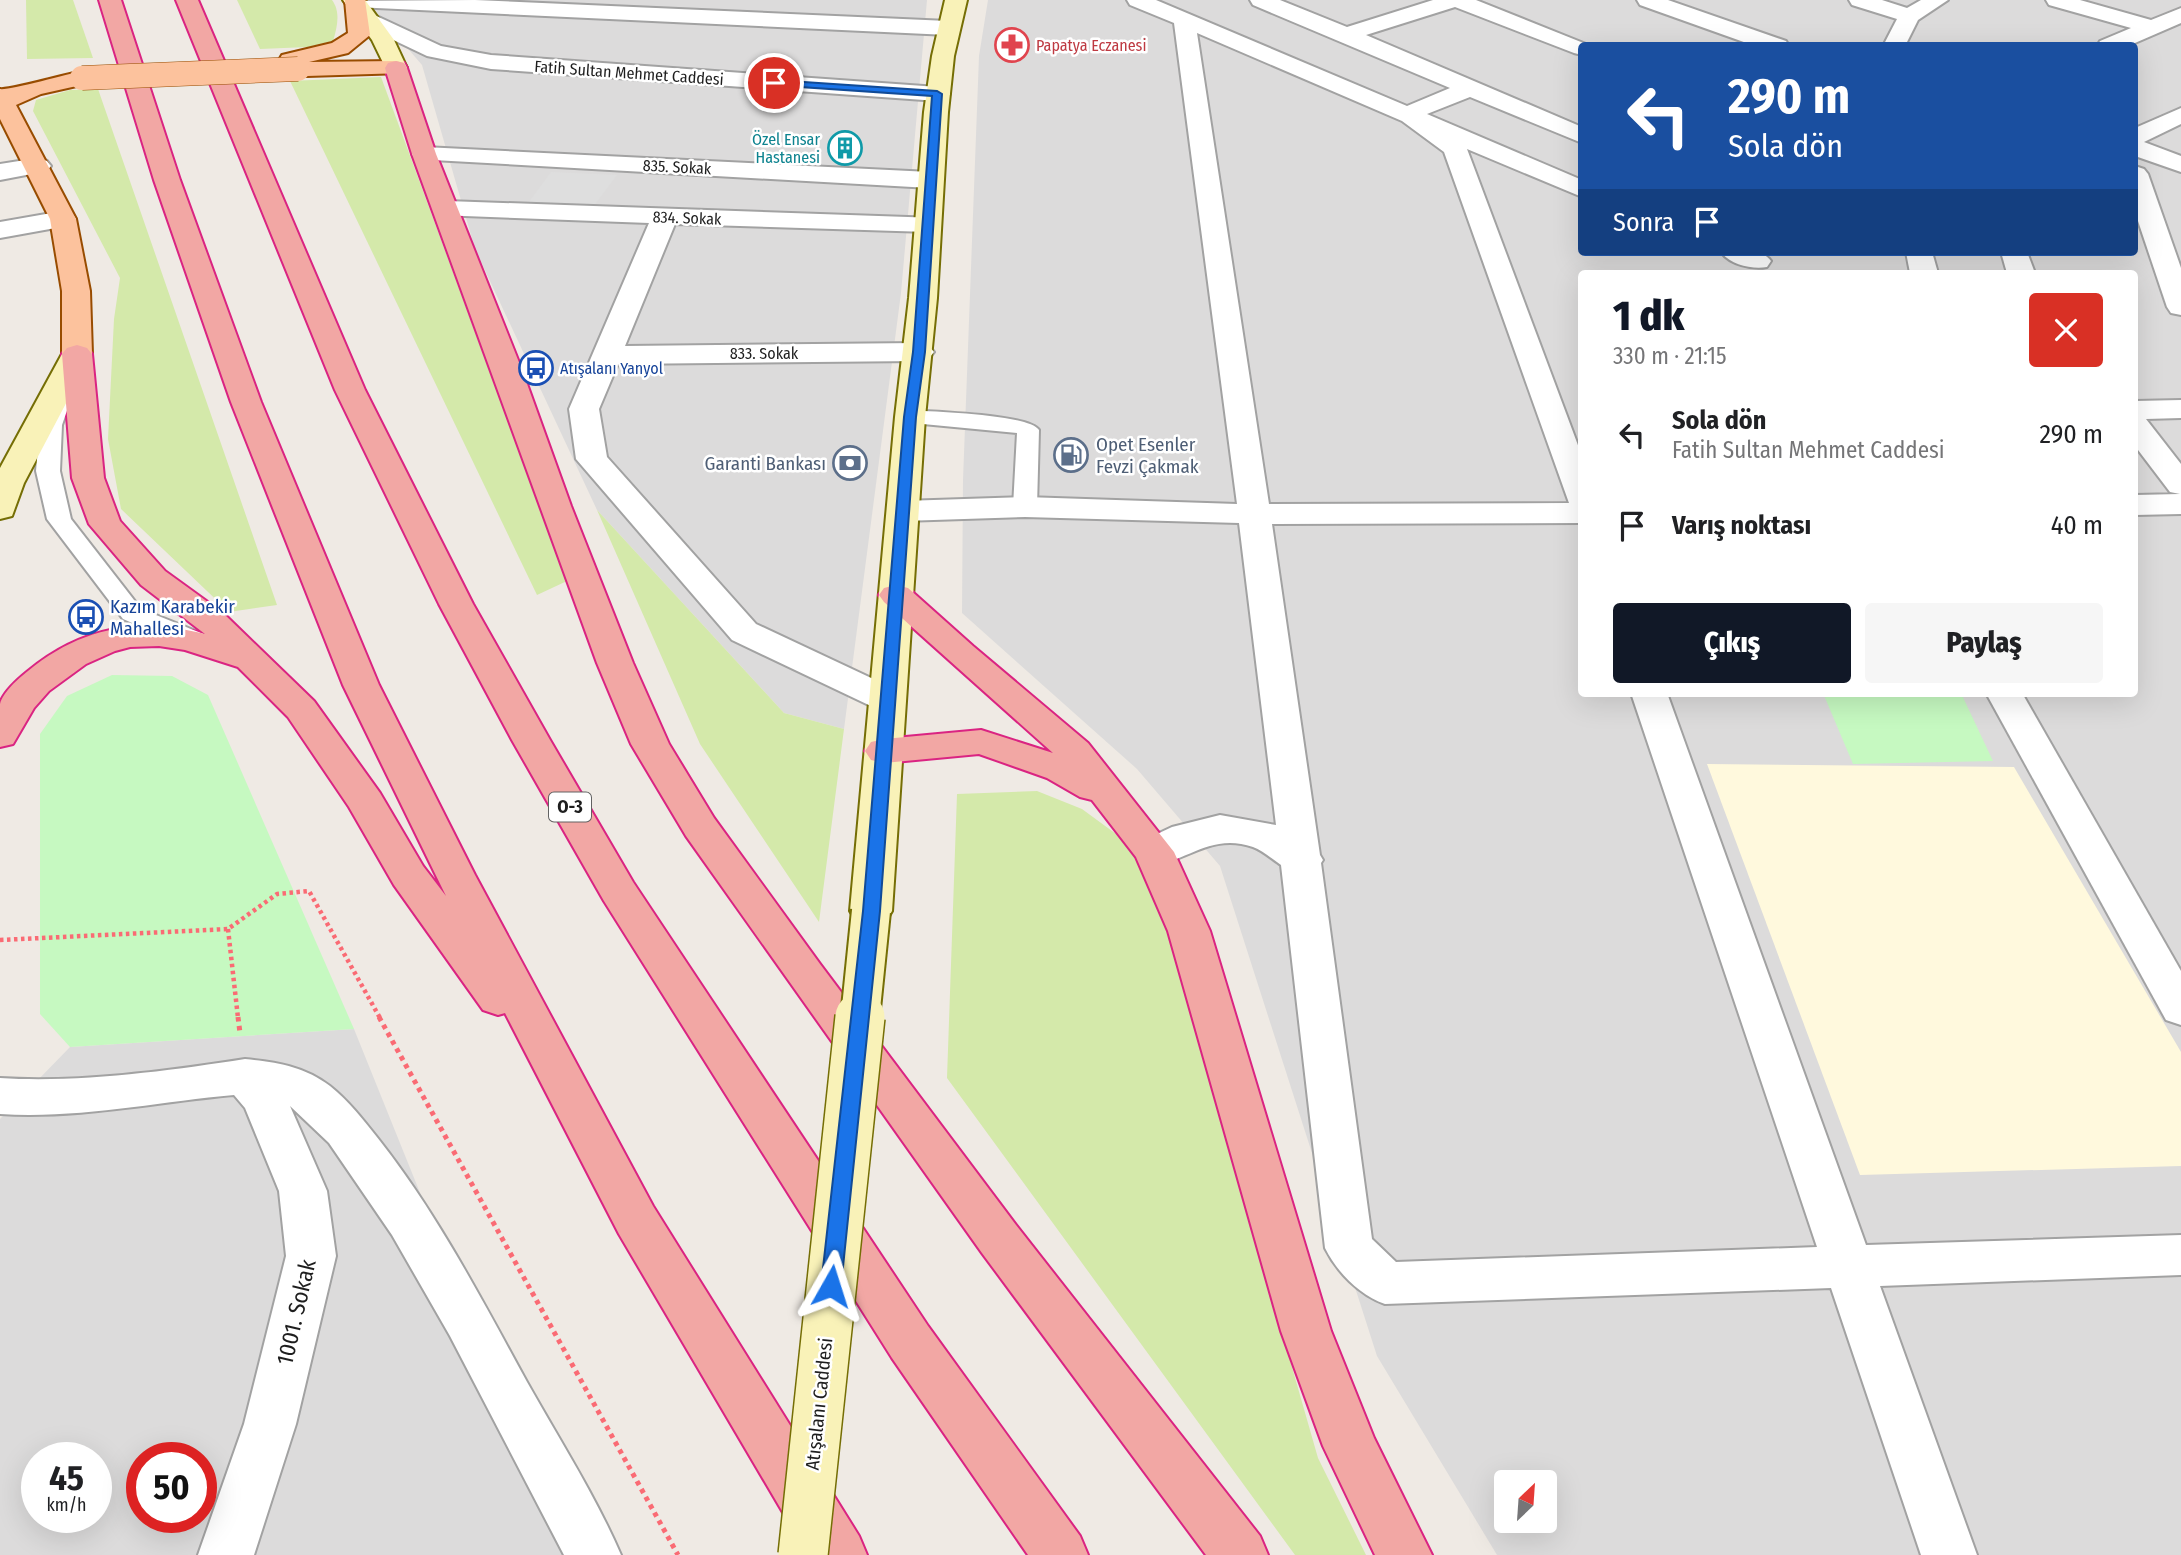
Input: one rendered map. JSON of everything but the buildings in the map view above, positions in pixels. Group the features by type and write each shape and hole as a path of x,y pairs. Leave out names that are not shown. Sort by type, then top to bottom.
{"highway":[{"path":"110,0 167,180 246,402 361,685 455,875 636,1220 839,1555"},
{"name":"O-3","path":"187,0 350,390 456,604 525,729 618,891 902,1331 1060,1555"},
{"path":"396,68 424,154 447,209 555,506 615,663 650,744 700,827 805,975 999,1239 1240,1555"},
{"path":"77,354 88,478 105,524 153,578 211,620 301,709 366,802 408,875 573,1103"},
{"path":"896,595 1074,752 1154,852 1189,931 1306,1331 1350,1446 1404,1555"},
{"path":"0,735 28,691 62,665 108,642 131,635 175,638 252,659"},
{"path":"884,751 981,742 1061,769 1111,798"}],"main road":[{"name":"Atışalanı Caddesi","path":"803,1555 871,911 910,417 919,352 937,94 948,28 956,0"},
{"path":"294,65 340,48 359,35 363,4"},
{"path":"14,71 81,74 294,65 396,68 363,4"},
{"path":"0,509 8,483 77,354 76,291 63,219 38,166 1,99 81,74"}],"street":[{"path":"1138,0 1578,187"},
{"path":"1261,0 1348,34 1468,89 1578,134"},
{"path":"1348,34 1456,0 1578,46"},
{"path":"1648,0 1768,42"},
{"path":"1860,0 1909,16"},
{"path":"1897,42 1909,16 1937,0"},
{"path":"2057,0 2151,27"},
{"path":"363,4 453,2 948,28"},
{"name":"Fatih Sultan Mehmet Caddesi","path":"363,4 435,51 491,62 937,94"},
{"path":"2117,42 2181,15"},
{"path":"1184,19 1303,860 1349,1248 1385,1283 2181,1255"},
{"path":"1408,114 1468,89"},
{"path":"1408,114 1455,149 1578,488"},
{"path":"2138,136 2181,115"},
{"path":"2138,148 2181,165"},
{"name":"835. Sokak","path":"424,154 930,180"},
{"path":"0,172 38,166"},
{"path":"2138,183 2181,307"},
{"name":"834. Sokak","path":"447,209 928,224"},
{"path":"665,217 584,409 592,459 744,632 888,700"},
{"path":"0,230 63,219"},
{"name":"833. Sokak","path":"609,355 919,352"},
{"path":"2138,410 2181,409"},
{"path":"2138,429 2181,485"},
{"path":"2138,505 2181,504"},
{"path":"903,511 1025,507 1256,514 1578,513"},
{"path":"1650,697 1949,1555"},
{"path":"2006,697 2181,1009"},
{"path":"1154,852 1186,837 1220,828 1264,835 1303,860"},
{"path":"0,1096 21,1098 140,1089 245,1076 285,1081 318,1102 368,1159 441,1272 593,1555"},
{"name":"1001. Sokak","path":"226,1555 270,1424 311,1256 303,1191 264,1100 245,1076"}],"lane":[{"path":"910,417 1018,426 1028,430 1025,507"}],"path":[{"path":"0,940 228,929 277,894 309,891 678,1555"},
{"path":"228,929 245,1076"}],"shaded area":[{"path":"366,0 927,0 901,293 844,729 784,713 597,510 475,249 422,65"},
{"path":"988,0 2181,0 2181,1555 1497,1555 1377,1356 1220,866 1137,769 962,613 963,480 979,56"},
{"path":"551,172 617,175 590,211 525,207"},
{"path":"1707,764 2014,767 2181,1052 2181,1166 1860,1175"},
{"path":"354,1029 566,1555 0,1555 0,1119 70,1047"}],"green space":[{"path":"26,0 73,0 93,58 27,59"},
{"path":"237,0 332,0 337,15 333,41 308,47 260,49"},
{"path":"381,77 567,581 537,595 290,81"},
{"path":"98,89 277,605 229,612 121,509 108,439 114,319 120,278 33,111 36,100 70,90"},
{"path":"597,510 784,713 844,729 819,922 700,744"},
{"path":"112,675 172,676 208,695 354,1029 70,1047 40,1014 40,734 67,696"},
{"path":"1825,697 1963,697 1993,761 1853,764"},
{"path":"1037,791 1082,809 1127,842 1161,910 1318,1458 1366,1555 1295,1555 947,1078 957,794"}],"place":[{"name":"Papatya Eczanesi","path":"1012,45"},
{"name":"Özel Ensar Hastanesi","path":"845,148"},
{"name":"Atışalanı Yanyol","path":"536,368"},
{"name":"Opet Esenler Fevzi Çakmak","path":"1071,455"},
{"name":"Garanti Bankası","path":"850,463"},
{"name":"Kazım Karabekir Mahallesi","path":"86,617"}],"route":[{"path":"774,83 937,94 919,352 910,417 871,911 831,1286"}]}
